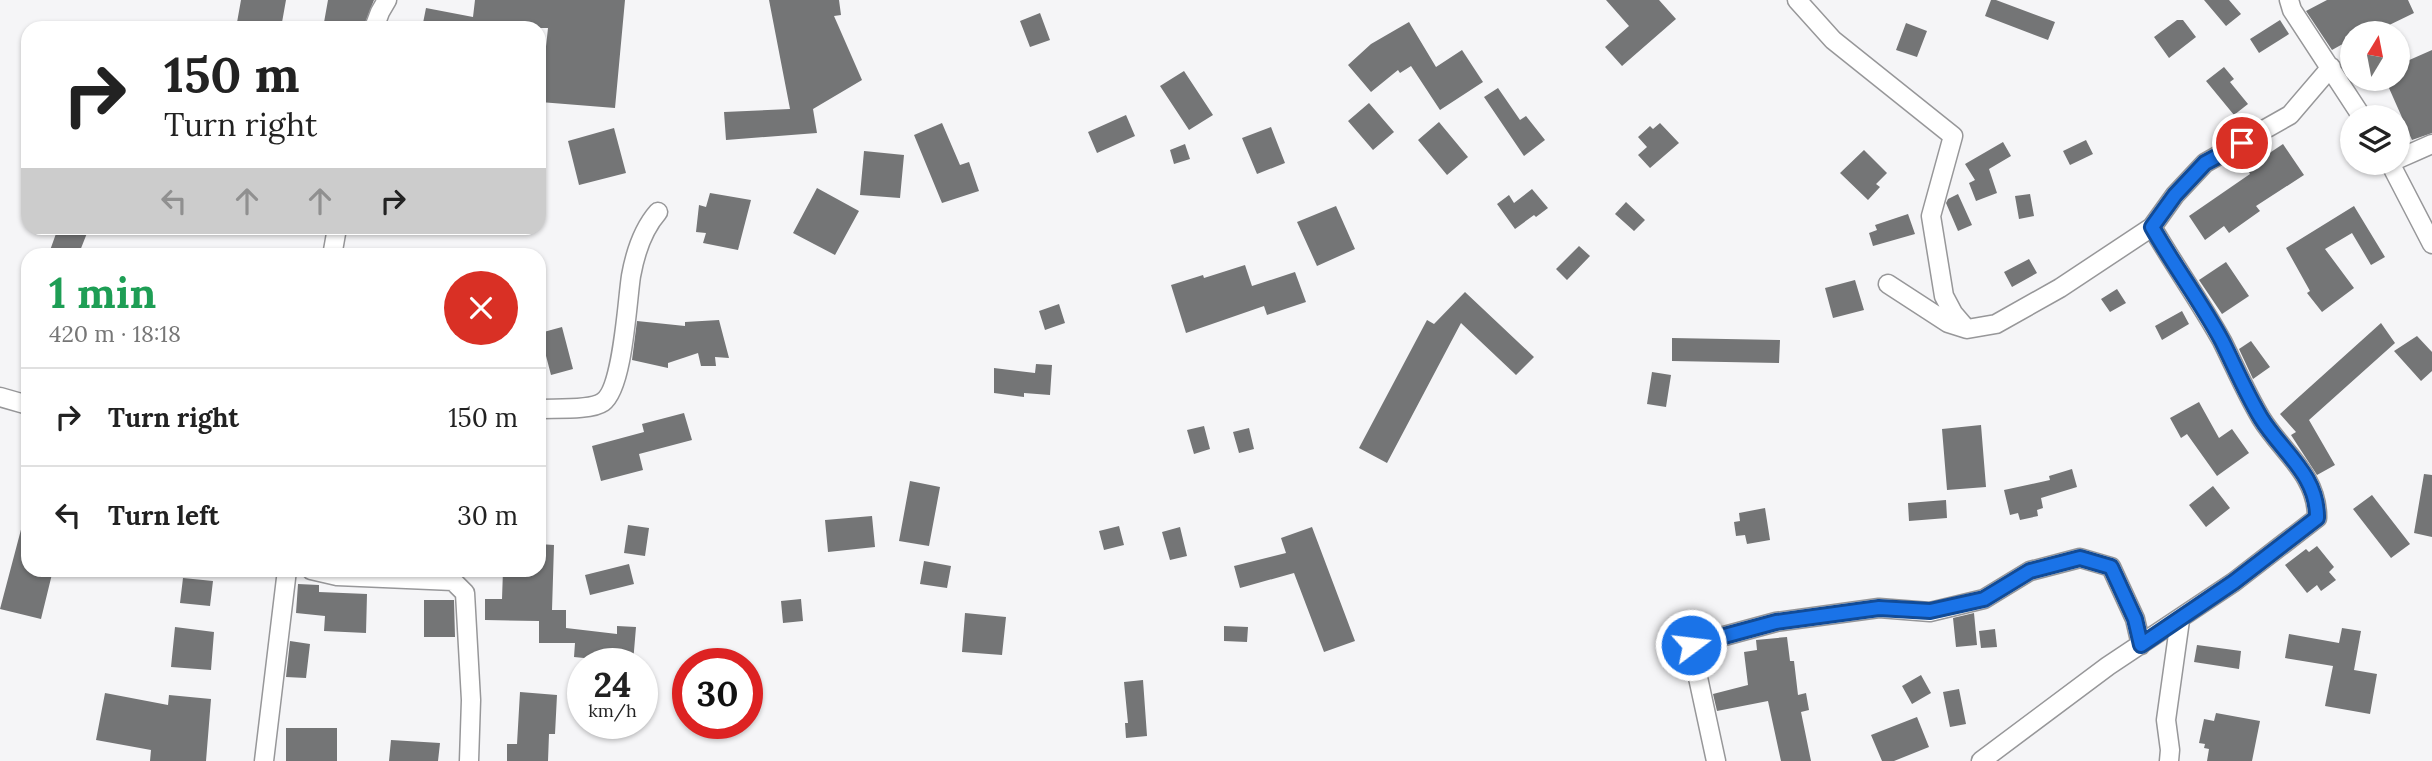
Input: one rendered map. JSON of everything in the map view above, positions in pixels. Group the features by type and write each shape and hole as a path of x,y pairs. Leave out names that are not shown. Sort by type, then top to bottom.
{"street":[{"path":"377,21 387,0"},
{"path":"1797,0 1833,40 1953,136 1931,216 1944,296 1953,313 1967,329"},
{"path":"2289,0 2292,10 2355,105"},
{"path":"1888,284 1948,323 1967,329 1996,324 2060,288 2152,227 2175,195 2205,163 2290,115 2331,67"},
{"path":"2410,154 2432,144"},
{"path":"2396,175 2432,244"},
{"path":"546,410 595,406 604,402 612,392 635,260 643,234 658,212"},
{"path":"1980,761 2064,698 2234,582 2317,518 2310,482 2263,421 2221,341 2172,265 2152,227"},
{"path":"0,397 21,403"},
{"path":"1716,761 1691,645 1776,622 1879,608 1930,611 1984,599 2030,571 2080,558 2111,567 2135,619 2141,645"},
{"path":"264,761 285,577"},
{"path":"360,577 453,581 465,593 471,700 469,761"},
{"path":"2169,761 2166,720 2180,620"}],"building":[{"path":"241,0 286,0 282,21 237,21"},
{"path":"328,0 374,0 366,21 324,21"},
{"path":"475,0 625,0 615,108 546,102 546,21 423,21 426,8 473,17"},
{"path":"769,0 839,0 841,15 834,16 862,80 813,109 817,133 726,140 724,112 790,109"},
{"path":"1606,0 1659,0 1676,19 1622,66 1605,47 1629,26"},
{"path":"1991,0 2055,22 2048,40 1985,16"},
{"path":"2204,0 2229,0 2241,14 2226,26"},
{"path":"2327,0 2408,0 2414,13 2398,21 2340,21 2340,46 2332,50 2306,11"},
{"path":"1040,13 1050,40 1030,47 1020,21"},
{"path":"2177,20 2183,20 2196,37 2169,58 2154,37"},
{"path":"2280,20 2289,34 2259,53 2250,39"},
{"path":"1409,22 1436,67 1462,50 1483,82 1440,110 1411,66 1400,73 1398,70 1371,92 1348,65 1371,44"},
{"path":"1906,23 1927,31 1917,57 1896,50"},
{"path":"2432,50 2432,133 2412,140 2410,105 2397,105 2390,91 2410,91 2410,60"},
{"path":"2224,67 2234,79 2230,82 2248,104 2234,115 2206,81"},
{"path":"1184,71 1213,115 1189,130 1160,86"},
{"path":"1498,88 1520,120 1526,116 1545,140 1524,156 1484,97"},
{"path":"1369,103 1394,132 1373,150 1348,121"},
{"path":"1126,115 1135,136 1097,153 1088,132"},
{"path":"1439,122 1468,157 1447,175 1418,140"},
{"path":"942,123 960,165 969,162 979,191 942,203 914,135"},
{"path":"1660,123 1679,143 1650,168 1638,155 1647,147 1638,137 1650,126 1653,129"},
{"path":"1271,127 1285,163 1257,174 1242,138"},
{"path":"614,128 626,173 579,185 568,141"},
{"path":"2086,140 2093,154 2070,165 2063,151"},
{"path":"2003,142 2011,156 1989,169 1997,193 1976,201 1969,183 1975,180 1965,164"},
{"path":"1185,144 1190,159 1174,164 1170,150"},
{"path":"2283,144 2304,175 2256,206 2260,211 2229,233 2224,226 2205,240 2189,216 2250,174 2247,168"},
{"path":"1864,150 1887,173 1876,184 1880,187 1868,200 1840,173"},
{"path":"864,151 904,155 900,198 860,195"},
{"path":"817,188 859,211 835,255 793,233"},
{"path":"1532,189 1548,208 1515,229 1497,204 1509,195 1514,203"},
{"path":"710,193 751,200 738,250 703,243 706,233 696,232 699,205 706,207"},
{"path":"1958,194 1972,225 1958,231 1946,203"},
{"path":"2030,194 2034,216 2019,219 2015,196"},
{"path":"1626,202 1645,220 1634,231 1615,214"},
{"path":"1336,206 1355,249 1317,266 1297,222"},
{"path":"2354,206 2385,257 2371,265 2352,233 2325,249 2354,288 2322,312 2307,293 2310,291 2286,248"},
{"path":"1908,214 1915,234 1873,246 1869,233 1877,230 1875,225"},
{"path":"56,235 86,235 81,248 51,248"},
{"path":"1579,246 1590,256 1567,280 1556,269"},
{"path":"2029,259 2037,273 2012,287 2004,272"},
{"path":"2226,262 2249,296 2222,314 2199,280"},
{"path":"1245,265 1252,286 1295,272 1306,302 1267,315 1264,306 1186,333 1171,285"},
{"path":"1855,280 1864,310 1833,318 1825,288"},
{"path":"2117,289 2126,303 2110,312 2101,299"},
{"path":"1465,292 1534,357 1516,375 1461,323 1387,463 1359,448 1427,320 1434,324"},
{"path":"1059,304 1065,323 1045,330 1039,311"},
{"path":"2182,311 2189,324 2162,340 2155,326"},
{"path":"719,320 729,358 715,357 716,366 701,366 698,353 668,363 668,368 632,360 637,321 685,326 685,322"},
{"path":"2381,323 2395,343 2309,420 2335,465 2317,475 2291,435 2296,432 2280,414"},
{"path":"562,327 573,369 551,375 546,356 546,331"},
{"path":"2417,336 2432,352 2432,371 2421,381 2394,351"},
{"path":"1672,338 1780,340 1779,363 1672,361"},
{"path":"2251,341 2270,367 2253,379 2239,349"},
{"path":"1036,364 1052,365 1050,395 1024,393 1024,397 994,393 994,368 1035,373"},
{"path":"1652,372 1671,375 1666,407 1647,404"},
{"path":"2199,402 2219,438 2232,429 2249,453 2217,476 2187,434 2181,438 2170,418"},
{"path":"684,413 692,440 639,454 643,470 601,481 592,446 644,432 642,424"},
{"path":"1981,425 1986,487 1947,490 1942,429"},
{"path":"1204,426 1210,449 1194,454 1187,430"},
{"path":"1249,428 1254,449 1239,453 1233,432"},
{"path":"2072,469 2077,487 2041,498 2043,508 2037,510 2038,516 2020,520 2018,513 2010,515 2004,490 2050,480 2049,476"},
{"path":"2424,474 2432,475 2432,537 2414,533"},
{"path":"910,481 940,487 929,546 899,541"},
{"path":"2213,486 2230,508 2206,527 2189,505"},
{"path":"2372,495 2410,544 2391,558 2353,509"},
{"path":"1946,500 1947,518 1909,521 1908,503"},
{"path":"1765,508 1770,540 1747,544 1745,535 1736,536 1734,522 1740,521 1739,513"},
{"path":"872,516 875,547 828,552 825,520"},
{"path":"628,525 649,528 645,556 624,553"},
{"path":"1119,526 1124,545 1104,550 1099,531"},
{"path":"1180,527 1187,556 1170,560 1162,532"},
{"path":"1312,527 1355,641 1324,652 1294,573 1240,588 1234,566 1286,553 1281,538"},
{"path":"21,530 21,577 51,577 41,619 0,609"},
{"path":"546,544 554,545 552,610 566,610 566,628 617,634 617,626 636,627 634,648 575,648 575,643 539,643 539,621 485,620 485,599 502,599 503,577 546,577"},
{"path":"2317,546 2334,567 2329,572 2336,580 2321,591 2317,585 2307,593 2285,565 2306,549 2309,552"},
{"path":"924,561 951,566 947,588 920,584"},
{"path":"629,564 634,584 590,595 585,575"},
{"path":"183,578 213,581 210,606 180,603"},
{"path":"298,584 319,585 319,592 367,594 366,633 324,631 325,616 296,613"},
{"path":"801,599 803,621 783,623 781,601"},
{"path":"424,600 454,600 455,637 424,637"},
{"path":"965,613 1006,617 1002,655 962,652"},
{"path":"1974,613 1977,645 1956,647 1953,618"},
{"path":"1224,626 1248,627 1247,642 1224,641"},
{"path":"175,627 214,632 211,670 171,667"},
{"path":"2342,628 2361,631 2354,670 2377,674 2370,714 2325,706 2333,666 2285,658 2289,634 2339,643"},
{"path":"1995,629 1997,647 1981,648 1979,631"},
{"path":"1787,637 1790,661 1794,661 1798,695 1806,693 1809,710 1801,712 1811,761 1781,761 1768,701 1717,711 1713,694 1748,685 1744,652 1757,650 1756,640"},
{"path":"290,641 310,644 306,678 286,677"},
{"path":"2197,645 2241,651 2239,669 2194,662"},
{"path":"1921,675 1931,693 1912,704 1902,686"},
{"path":"1143,680 1147,736 1126,738 1125,723 1128,723 1124,682"},
{"path":"1959,689 1966,724 1950,727 1943,692"},
{"path":"520,692 557,695 555,734 549,734 548,761 507,761 507,744 517,744"},
{"path":"105,693 168,705 169,695 211,699 206,761 150,761 151,750 96,740"},
{"path":"2216,713 2260,721 2252,761 2207,761 2209,749 2204,748 2205,744 2199,743 2204,719 2214,721"},
{"path":"1917,717 1929,747 1894,761 1882,761 1871,735"},
{"path":"286,728 337,728 337,761 286,761"},
{"path":"391,740 440,743 438,761 389,761"}],"route":[{"path":"1691,645 1776,622 1879,608 1930,611 1984,599 2030,571 2080,558 2111,567 2135,619 2141,645 2234,582 2317,518 2310,482 2263,421 2221,341 2172,265 2152,227 2175,195 2205,163 2242,143"}]}
